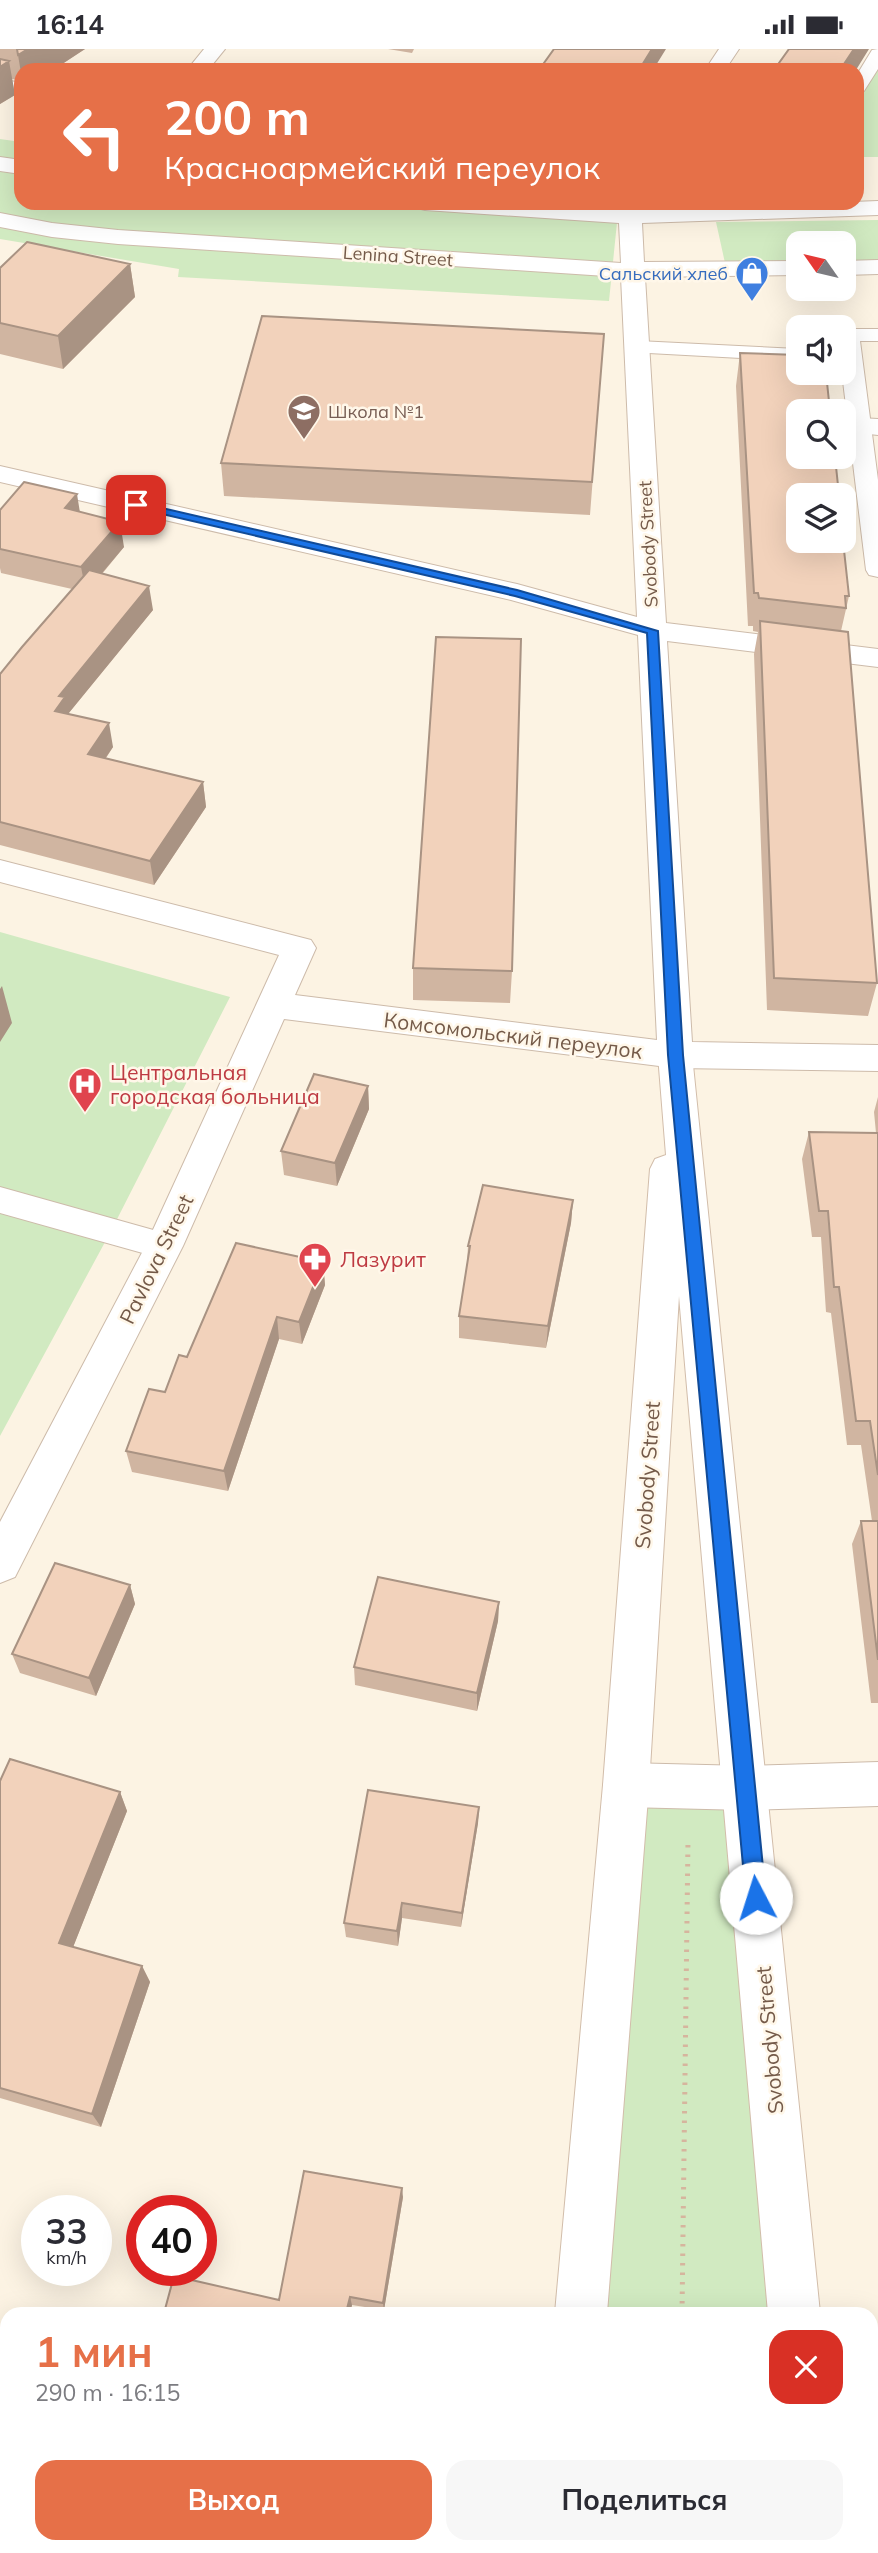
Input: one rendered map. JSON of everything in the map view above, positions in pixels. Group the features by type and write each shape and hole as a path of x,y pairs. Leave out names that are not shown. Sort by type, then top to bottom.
{"street":[{"path":"203,63 215,49"},
{"name":"Svobody Street","path":"634,210 634,271 675,1055 793,2307"},
{"name":"Lenina Street","path":"0,220 52,230 118,237 634,271 786,268"},
{"path":"856,268 878,267"},
{"path":"0,474 517,593 652,631 878,658"},
{"name":"Pavlova Street","path":"0,871 299,948 164,1246 0,1564"},
{"name":"Комсомольский переулок","path":"275,1005 675,1055 878,1058"},
{"name":"Svobody Street","path":"582,2307 626,1785 675,1055"},
{"path":"626,1785 746,1788 878,1784"}],"lane":[{"path":"864,77 878,54"},
{"path":"856,335 878,335"},
{"path":"638,347 786,354"},
{"path":"856,385 869,427 878,570"},
{"path":"0,1200 164,1246"}],"path":[{"path":"682,2307 688,1786"}],"green space":[{"path":"878,54 878,157 864,157 864,77"},
{"path":"0,139 14,141 14,210 618,210 609,301 178,277 179,269 0,239"},
{"path":"878,220 878,261 856,261 856,231 786,231 786,262 725,263 716,222"},
{"name":"Центральная городская больница","path":"0,932 230,997 111,1231 0,1436"},
{"path":"626,1785 746,1788 793,2307 582,2307"}],"building":[{"path":"17,49 28,49 18,55"},
{"path":"554,49 652,49 643,63 544,63"},
{"path":"789,49 854,49 845,63 779,63"},
{"path":"0,59 9,61 0,67"},
{"path":"27,242 130,264 58,336 0,323 0,268"},
{"path":"262,316 604,334 592,482 221,463"},
{"path":"740,353 786,355 786,385 827,385 829,399 786,399 786,469 836,469 838,483 786,483 786,553 844,553 849,596 845,596 846,608 759,598 758,593 754,593"},
{"path":"24,482 77,494 65,508 120,522 81,567 0,549 0,510"},
{"path":"89,570 149,586 59,696 65,697 55,711 109,723 88,754 203,782 150,861 0,822 0,674"},
{"path":"760,621 848,632 877,983 774,978"},
{"path":"436,637 521,639 512,971 413,968"},
{"path":"314,1074 368,1086 335,1163 281,1151"},
{"path":"809,1132 878,1133 878,1475 870,1421 856,1421 839,1287 834,1287 828,1211 819,1211"},
{"path":"483,1185 573,1200 548,1326 459,1316 468,1246"},
{"path":"236,1243 323,1262 299,1322 277,1317 224,1471 126,1451 149,1389 165,1392 179,1355 187,1357"},
{"path":"861,1521 878,1521 878,1660"},
{"path":"55,1563 130,1585 89,1678 12,1654"},
{"path":"378,1577 499,1602 477,1693 354,1667"},
{"path":"10,1759 120,1792 59,1943 142,1966 92,2114 0,2088 0,1781"},
{"path":"368,1790 479,1807 462,1913 402,1903 397,1931 344,1923"},
{"path":"304,2171 402,2188 383,2303 350,2297 348,2307 166,2307 171,2286 217,2286 279,2300"}],"place":[{"name":"Сальский хлеб","path":"752,303"},
{"name":"Школа №1","path":"304,441"},
{"name":"Центральная городская больница","path":"85,1114"},
{"name":"Лазурит","path":"315,1289"}],"route":[{"path":"136,505 517,593 652,631 675,1055 756,1898"}]}
